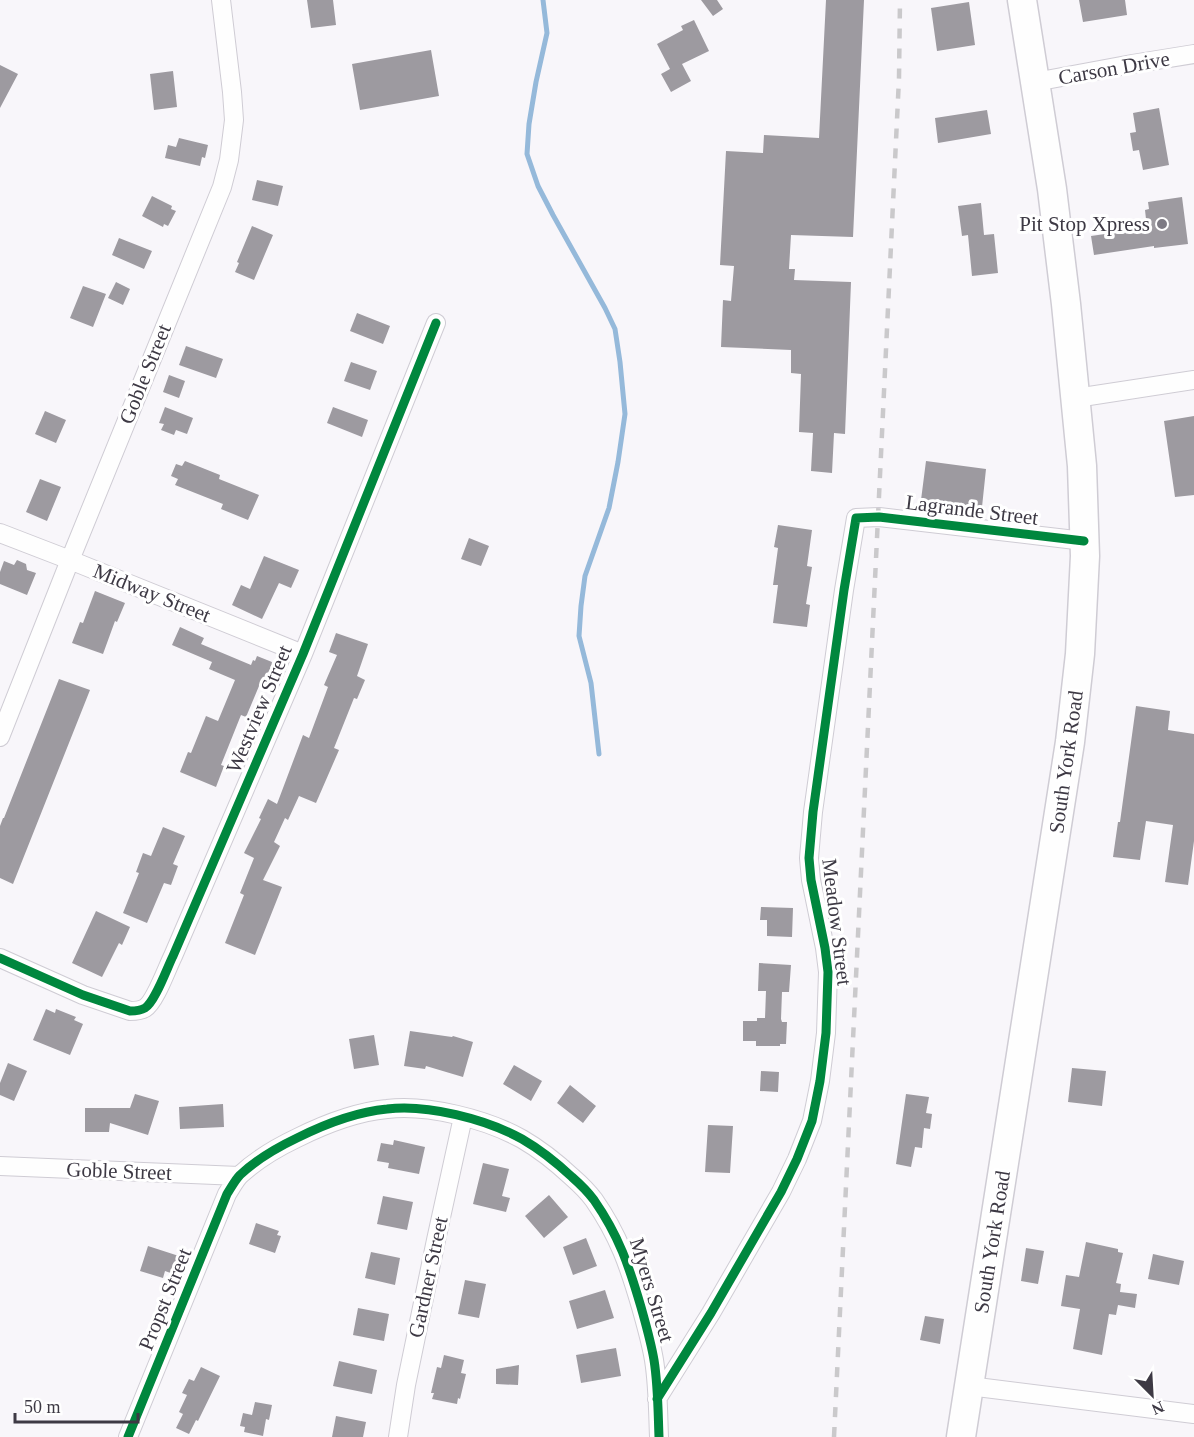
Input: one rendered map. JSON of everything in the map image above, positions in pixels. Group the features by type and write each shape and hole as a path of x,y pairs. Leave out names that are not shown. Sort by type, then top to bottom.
{"main road":[{"name":"South York Road","path":"961,1437 1070,742 1080,654 1085,556 1082,466 1064,282 1052,189 1022,0"}],"street":[{"name":"Goble Street","path":"0,737 222,187 229,160 234,120 221,0"},
{"name":"Carson Drive","path":"1035,82 1194,54"},
{"name":"Westview Street","path":"0,958 46,980 130,1011 146,1008 152,1001 303,654 435,323"},
{"path":"1076,398 1194,380"},
{"name":"Lagrande Street","path":"856,518 879,517 1084,541"},
{"name":"Meadow Street","path":"657,1399 711,1313 781,1192 812,1121 826,1033 828,972 809,858 813,812 856,518"},
{"name":"Midway Street","path":"0,533 303,654"},
{"name":"Myers Street","path":"239,1176 277,1148 316,1129 343,1118 386,1109 405,1108 443,1112 494,1126 521,1139 551,1158 593,1198 614,1230 628,1263 650,1337 656,1373 659,1437"},
{"name":"Gardner Street","path":"398,1437 406,1385 463,1117"},
{"name":"Goble Street","path":"0,1166 239,1176"},
{"name":"Propst Street","path":"128,1437 227,1194 239,1176"},
{"path":"969,1386 1194,1414"}],"building":[{"path":"307,0 333,0 336,25 311,28"},
{"path":"701,0 717,0 723,9 713,16"},
{"path":"826,0 864,0 853,237 791,235 789,269 795,269 794,280 851,282 845,434 834,433 832,473 811,471 813,433 799,432 801,374 791,373 791,350 721,347 723,300 731,301 734,266 720,265 726,151 763,153 764,135 819,138"},
{"path":"1079,0 1125,0 1127,15 1083,22"},
{"path":"969,2 975,45 937,51 931,8"},
{"path":"694,20 709,51 682,64 691,81 671,92 661,74 670,69 657,44 683,30 681,26"},
{"path":"431,50 439,96 360,110 352,64"},
{"path":"0,65 18,74 0,108"},
{"path":"173,71 177,107 154,110 150,74"},
{"path":"1159,108 1169,165 1143,170 1139,150 1133,151 1130,133 1136,132 1133,113"},
{"path":"987,110 991,134 938,143 935,118"},
{"path":"179,138 208,145 205,158 202,157 200,166 165,158 168,145 176,147"},
{"path":"257,180 283,186 278,206 252,200"},
{"path":"152,196 172,206 171,209 176,211 168,226 164,224 163,227 142,216"},
{"path":"1182,197 1188,244 1154,248 1154,246 1094,255 1091,236 1147,228 1145,210 1149,209 1148,202"},
{"path":"981,203 984,235 994,234 998,273 972,276 968,235 962,236 958,206"},
{"path":"252,226 273,235 254,280 235,272"},
{"path":"119,238 152,251 144,269 112,255"},
{"path":"116,282 130,289 123,305 108,298"},
{"path":"83,286 106,294 93,327 70,318"},
{"path":"357,313 390,326 383,344 350,331"},
{"path":"186,346 223,359 216,378 179,365"},
{"path":"351,362 377,371 370,390 344,381"},
{"path":"169,375 185,381 179,398 163,392"},
{"path":"165,407 193,418 187,434 176,430 174,435 161,430 164,424 159,423"},
{"path":"333,407 368,420 362,437 327,423"},
{"path":"45,411 66,420 56,443 35,434"},
{"path":"1194,416 1194,495 1175,497 1164,421"},
{"path":"185,461 220,475 219,479 259,495 248,520 221,509 223,504 175,485 178,479 171,476 176,464 182,466"},
{"path":"926,461 986,469 982,507 921,500"},
{"path":"40,479 61,487 47,521 26,512"},
{"path":"778,525 812,530 807,566 812,567 806,604 810,605 807,627 773,623 778,585 773,585 778,548 774,547"},
{"path":"469,538 489,546 481,566 461,559"},
{"path":"264,556 299,570 291,588 279,583 262,619 232,605 241,585 250,589"},
{"path":"17,560 26,564 27,570 36,573 27,595 0,584 0,572 4,561 14,565"},
{"path":"95,591 125,603 117,622 115,621 103,654 72,643 80,622 83,623"},
{"path":"180,627 204,638 201,644 251,665 257,656 272,662 271,667 274,668 266,689 259,686 246,717 241,715 221,765 224,766 216,787 180,772 188,752 191,753 206,716 218,721 235,680 209,669 212,662 172,645"},
{"path":"336,633 368,644 357,676 365,680 357,699 354,698 334,748 339,750 316,803 299,796 274,842 280,846 263,880 282,887 255,955 225,943 244,895 240,893 254,858 244,853 268,799 277,804 303,735 309,738 328,687 324,685 337,655 329,652"},
{"path":"59,679 90,690 13,884 0,878 0,826"},
{"path":"1136,706 1170,711 1168,730 1194,734 1194,841 1188,885 1165,882 1173,825 1146,821 1140,860 1113,857"},
{"path":"163,827 185,836 173,864 178,866 171,885 164,883 147,923 123,913 139,873 136,872 143,853 151,856"},
{"path":"761,907 793,908 792,937 767,936 767,920 760,920"},
{"path":"96,911 130,927 122,945 119,943 102,977 72,963"},
{"path":"759,963 791,965 789,992 782,992 781,1019 782,1022 787,1022 786,1044 780,1044 780,1046 756,1046 756,1041 743,1041 743,1021 757,1021 757,1018 765,1018 766,991 758,991"},
{"path":"46,1009 55,1013 56,1009 76,1017 74,1020 83,1024 70,1055 33,1040"},
{"path":"410,1031 453,1036 473,1042 463,1077 426,1066 425,1069 404,1066"},
{"path":"374,1035 379,1065 354,1069 349,1039"},
{"path":"8,1063 27,1071 14,1101 0,1095 0,1083"},
{"path":"514,1065 542,1081 531,1101 503,1084"},
{"path":"1072,1068 1106,1071 1102,1106 1068,1102"},
{"path":"761,1071 779,1072 778,1092 760,1091"},
{"path":"570,1085 596,1106 583,1123 557,1103"},
{"path":"135,1094 159,1101 148,1135 110,1123 109,1132 85,1132 85,1108 130,1108"},
{"path":"906,1094 929,1097 926,1113 932,1114 930,1129 924,1128 922,1148 915,1147 911,1167 896,1164"},
{"path":"223,1104 224,1127 180,1129 179,1107"},
{"path":"708,1125 733,1126 730,1173 705,1172"},
{"path":"394,1140 425,1147 419,1174 388,1168 389,1163 377,1161 381,1143 393,1145"},
{"path":"483,1163 509,1169 502,1196 510,1198 506,1212 473,1204"},
{"path":"549,1195 568,1217 544,1238 525,1216"},
{"path":"383,1196 413,1202 407,1230 377,1224"},
{"path":"256,1223 279,1231 277,1235 281,1236 275,1253 249,1244"},
{"path":"586,1238 597,1266 573,1275 563,1247"},
{"path":"1086,1242 1118,1249 1118,1252 1123,1253 1116,1283 1121,1284 1120,1292 1137,1294 1135,1308 1118,1305 1116,1315 1109,1314 1102,1355 1073,1349 1080,1309 1061,1306 1066,1275 1079,1277"},
{"path":"148,1246 182,1257 176,1275 165,1271 163,1278 140,1271"},
{"path":"1026,1248 1044,1251 1038,1284 1021,1281"},
{"path":"371,1252 400,1258 395,1285 365,1278"},
{"path":"1153,1254 1184,1261 1179,1285 1148,1279"},
{"path":"465,1280 486,1284 479,1318 458,1314"},
{"path":"605,1290 614,1318 577,1329 569,1301"},
{"path":"358,1308 389,1314 384,1341 353,1335"},
{"path":"925,1316 944,1319 940,1344 920,1340"},
{"path":"616,1348 621,1376 581,1383 576,1355"},
{"path":"444,1355 464,1360 461,1373 466,1374 457,1404 432,1399 434,1393 431,1393 437,1367 441,1368"},
{"path":"339,1361 377,1370 372,1394 333,1386"},
{"path":"519,1365 518,1385 496,1384 496,1369"},
{"path":"201,1367 220,1376 198,1421 196,1420 189,1434 176,1428 183,1414 179,1412 187,1395 182,1393 189,1379 194,1381"},
{"path":"255,1402 272,1405 269,1420 266,1419 263,1436 244,1432 245,1427 240,1426 243,1413 252,1415"},
{"path":"336,1416 366,1422 363,1437 332,1437"}],"waterway":[{"path":"543,0 547,33 529,124 527,154 538,186 615,329 625,414 609,508 585,576 581,606 579,636 591,683 599,754"}],"railway":[{"path":"834,1437 899,78 900,0"}],"cycle path":[{"path":"0,958 83,995 130,1011 138,1011 149,1005 161,984 303,654 436,323"},
{"path":"657,1399 711,1313 781,1192 812,1121 826,1033 828,972 809,858 813,812 856,518 879,517 1084,541"},
{"path":"128,1437 227,1194 238,1177 267,1155 318,1128 363,1113 403,1108 438,1111 474,1119 508,1132 529,1143 548,1157 587,1191 610,1226 622,1252 645,1320 655,1369 659,1437"}],"place":[{"name":"Pit Stop Xpress","path":"1162,224"}]}
